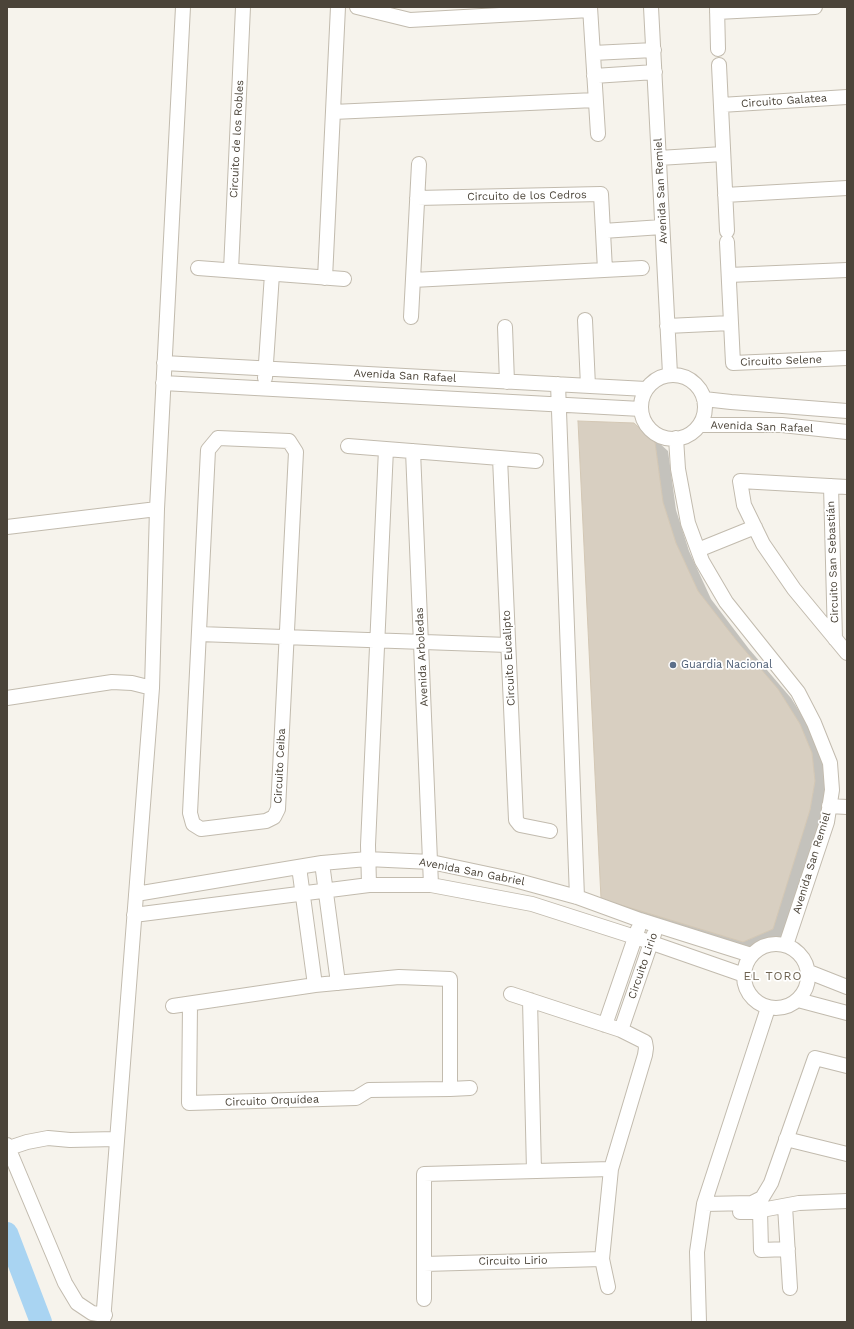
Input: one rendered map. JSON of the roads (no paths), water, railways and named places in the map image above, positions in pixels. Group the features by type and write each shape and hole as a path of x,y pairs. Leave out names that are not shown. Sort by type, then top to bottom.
{"street":[{"path":"116,1139 76,1140 48,1138 8,1146 65,1283 77,1303 92,1313 104,1318 116,1139 152,688 157,509 183,7"},
{"name":"Circuito de los Robles","path":"231,270 243,7"},
{"path":"325,278 338,7"},
{"path":"357,7 410,20 590,9 598,134"},
{"name":"Avenida San Remiel","path":"651,7 670,374"},
{"path":"718,49 717,10 815,7"},
{"path":"593,53 654,50"},
{"path":"719,65 725,195 847,188"},
{"path":"594,76 655,72"},
{"name":"Circuito Galatea","path":"721,105 847,97"},
{"path":"333,112 596,100"},
{"path":"659,158 723,154"},
{"path":"410,317 419,164"},
{"name":"Circuito de los Cedros","path":"417,198 601,194 605,270"},
{"name":"Circuito Selene","path":"725,195 733,363 847,358"},
{"path":"603,231 662,227"},
{"path":"198,268 344,279"},
{"path":"413,280 642,268"},
{"path":"729,275 847,270"},
{"path":"265,388 272,274"},
{"path":"585,320 588,386"},
{"path":"667,326 731,323"},
{"path":"505,327 507,382"},
{"name":"Avenida San Rafael","path":"164,363 646,389"},
{"path":"670,374 682,376 692,381 699,389 704,399 704,410 700,425 686,436 676,438 666,438 656,434 643,419 641,409 642,398 646,389 653,382 670,374"},
{"path":"381,394 382,375"},
{"name":"Avenida San Rafael","path":"163,383 641,409"},
{"path":"558,384 577,897"},
{"name":"Avenida San Rafael","path":"704,399 847,411"},
{"name":"Avenida San Rafael","path":"700,425 782,425 847,432"},
{"name":"Circuito Ceiba","path":"218,438 289,442 296,452 286,637 278,809 274,817 266,821 201,829 193,824 190,813 208,450 218,438"},
{"name":"Avenida San Remiel","path":"676,438 678,469 688,523 702,560 726,602 798,692 830,763 832,790 827,822 786,945"},
{"path":"348,446 536,461"},
{"path":"369,886 367,859 386,449"},
{"name":"Avenida Arboledas","path":"412,451 431,885"},
{"name":"Circuito Eucalipto","path":"500,458 516,820 520,825 550,831"},
{"name":"Circuito San Sebastián","path":"847,487 740,481 744,505 763,544 794,589 847,653"},
{"name":"Circuito San Sebastián","path":"831,486 835,639"},
{"path":"7,527 157,509"},
{"path":"698,550 755,527"},
{"path":"199,634 508,645"},
{"path":"7,698 112,682 132,683 152,688"},
{"path":"830,806 847,808"},
{"name":"Avenida San Gabriel","path":"136,894 322,863 367,859 430,862 511,879 577,897 640,920 751,955"},
{"path":"322,863 338,983"},
{"path":"299,867 315,985"},
{"name":"Avenida San Gabriel","path":"134,915 326,890 369,886 431,885 532,904 635,937 744,975"},
{"name":"Circuito Lirio","path":"605,1025 640,920"},
{"name":"Circuito Lirio","path":"621,1030 657,925"},
{"path":"780,943 786,945 800,953 806,962 809,972 808,982 804,992 798,1000 789,1006 779,1009 768,1008 758,1003 750,996 745,986 744,975 746,964 751,955 759,948 769,944 780,943"},
{"path":"312,957 334,954"},
{"path":"809,972 847,987"},
{"path":"173,1006 190,1005 315,985 399,977 450,979 450,1088"},
{"path":"511,994 621,1030 645,1042 646,1048 611,1169 602,1259 608,1287"},
{"path":"530,1000 534,1171"},
{"path":"798,1000 847,1013"},
{"path":"613,1001 629,1007"},
{"name":"Circuito Orquídea","path":"190,1005 189,1103 356,1098 369,1090 470,1088"},
{"path":"699,1322 697,1252 703,1209 768,1008"},
{"path":"703,1209 752,1203 762,1198 771,1183 815,1058 847,1066"},
{"path":"786,1139 847,1154"},
{"path":"424,1299 424,1174 611,1169"},
{"path":"703,1209 760,1210 799,1203 847,1201"},
{"path":"785,1206 790,1288"},
{"path":"760,1210 761,1250 788,1249"},
{"name":"Circuito Lirio","path":"424,1264 602,1259"}],"waterway":[{"path":"7,1233 41,1322"}],"place":[{"name":"Guardia Nacional","path":"673,665"}],"district":[{"name":"EL TORO","path":"773,976"}]}
